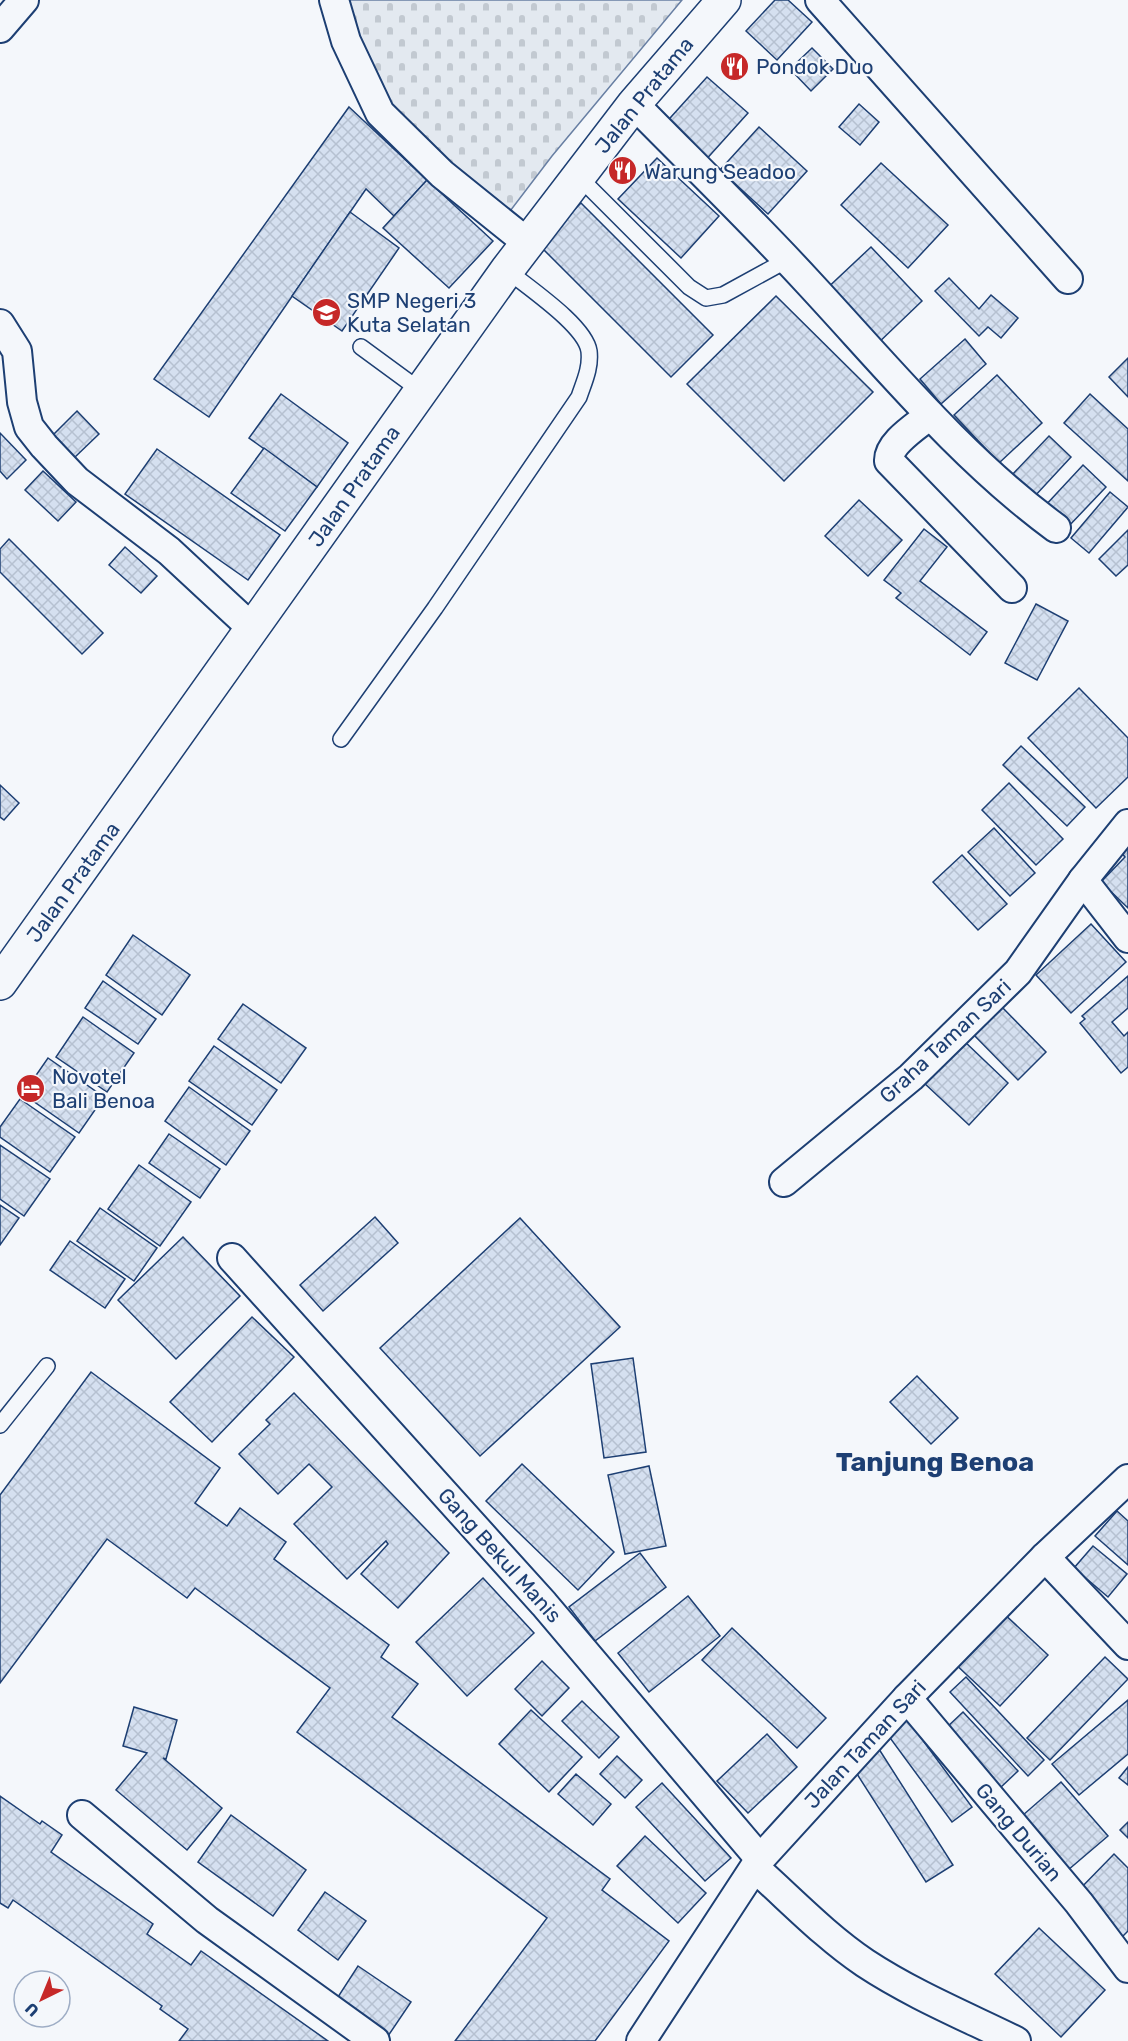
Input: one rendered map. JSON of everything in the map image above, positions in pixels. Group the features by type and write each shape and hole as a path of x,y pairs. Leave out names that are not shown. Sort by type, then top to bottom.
{"street":[{"path":"0,28 24,0"},
{"path":"334,0 346,41 380,113 442,174 529,244"},
{"name":"Jalan Pratama","path":"0,983 507,270 634,104 724,0"},
{"path":"820,0 1068,279"},
{"path":"634,104 787,260 930,415 995,479 1056,528"},
{"path":"0,324 17,351 22,402 29,427 44,446 77,481 169,551 253,629"},
{"path":"930,415 893,446 888,454 888,461 1012,588"},
{"name":"Graha Taman Sari","path":"784,1182 911,1077 1018,972 1083,880 1128,824"},
{"path":"1083,880 1128,938"},
{"name":"Gang Bekul Manis","path":"232,1258 544,1604 758,1864 845,1948 866,1964 1016,2041"},
{"name":"Jalan Taman Sari","path":"641,2041 758,1864 907,1698 1045,1557 1128,1479"},
{"path":"1045,1557 1128,1645"},
{"name":"Gang Durian","path":"907,1698 1079,1903 1128,1968"},
{"path":"82,1815 207,1920 375,2041"}],"lane":[{"path":"579,177 689,286 706,298 723,296 787,260"},
{"path":"341,739 435,608 579,397 589,369 589,349 574,325 507,270"},
{"path":"361,347 422,391"},
{"path":"0,1425 47,1366"}],"green space":[{"path":"343,0 682,0 552,156 504,219 387,118"}],"building":[{"path":"775,0 788,0 812,22 777,60 746,31"},
{"path":"812,48 833,69 811,91 790,69"},
{"path":"707,77 748,113 703,163 662,127"},
{"path":"859,104 879,122 860,145 839,127"},
{"path":"349,107 427,180 394,216 366,189 209,417 154,379"},
{"path":"759,127 807,171 768,214 720,170"},
{"path":"657,158 719,216 681,258 618,199"},
{"path":"881,163 948,225 908,268 841,205"},
{"path":"427,180 493,241 449,288 383,228"},
{"path":"581,203 713,335 671,377 539,245"},
{"path":"350,212 399,248 342,331 292,296"},
{"path":"871,247 922,301 874,347 822,293"},
{"path":"949,278 979,309 991,295 1018,318 1001,338 988,327 979,336 935,291"},
{"path":"776,296 873,392 784,481 687,384"},
{"path":"965,339 986,364 941,404 920,379"},
{"path":"1128,358 1128,397 1109,377"},
{"path":"997,375 1042,423 999,463 954,415"},
{"path":"281,394 348,443 317,487 249,438"},
{"path":"1090,394 1128,429 1128,481 1064,423"},
{"path":"77,411 99,434 74,458 52,436"},
{"path":"0,433 26,460 7,479 0,471"},
{"path":"1049,436 1071,457 1034,497 1011,476"},
{"path":"264,448 317,487 285,531 231,493"},
{"path":"157,449 280,535 248,580 125,494"},
{"path":"1083,465 1106,487 1067,528 1044,507"},
{"path":"43,471 76,502 58,521 25,490"},
{"path":"1110,492 1128,507 1089,553 1071,538"},
{"path":"859,500 902,540 868,576 825,536"},
{"path":"924,529 947,547 920,581 987,632 970,655 896,598 901,593 884,580"},
{"path":"1128,530 1128,565 1116,576 1099,559"},
{"path":"9,539 103,633 82,654 0,572 0,549"},
{"path":"125,547 157,576 141,593 109,565"},
{"path":"1036,604 1068,621 1037,680 1005,663"},
{"path":"1079,688 1128,738 1128,777 1096,808 1028,738"},
{"path":"1021,746 1085,807 1067,826 1003,765"},
{"path":"1009,783 1063,839 1036,865 982,810"},
{"path":"0,785 19,803 4,820 0,817"},
{"path":"994,828 1035,873 1010,896 968,852"},
{"path":"1128,835 1128,908 1101,882 1125,857 1116,846"},
{"path":"962,855 1007,904 978,930 933,882"},
{"path":"1091,924 1126,962 1071,1013 1036,975"},
{"path":"133,935 190,975 162,1015 106,975"},
{"path":"1128,976 1128,1008 1112,1022 1124,1036 1128,1032 1128,1067 1121,1073 1080,1023 1085,1019 1082,1016"},
{"path":"103,981 156,1019 138,1044 85,1008"},
{"path":"243,1004 306,1048 281,1083 218,1039"},
{"path":"999,1004 1046,1052 1018,1080 971,1032"},
{"path":"83,1017 134,1053 107,1092 56,1057"},
{"path":"963,1040 1008,1083 969,1125 923,1082"},
{"path":"214,1046 277,1090 252,1125 189,1081"},
{"path":"48,1058 104,1097 79,1133 23,1094"},
{"path":"189,1087 250,1131 226,1165 165,1121"},
{"path":"20,1099 75,1137 50,1172 0,1137 0,1127"},
{"path":"169,1134 220,1169 200,1198 149,1163"},
{"path":"0,1145 50,1179 24,1216 0,1199"},
{"path":"139,1165 191,1202 160,1246 108,1209"},
{"path":"0,1205 19,1218 0,1245"},
{"path":"100,1208 157,1248 134,1281 77,1241"},
{"path":"375,1217 398,1243 323,1311 300,1285"},
{"path":"520,1218 620,1327 480,1456 380,1348"},
{"path":"183,1237 240,1296 176,1359 118,1300"},
{"path":"70,1241 125,1279 105,1308 50,1270"},
{"path":"252,1317 294,1357 212,1442 170,1402"},
{"path":"633,1358 646,1452 604,1458 591,1364"},
{"path":"91,1372 220,1468 195,1503 227,1526 240,1508 286,1542 274,1559 389,1645 381,1657 418,1684 392,1717 610,1879 602,1890 669,1941 595,2041 455,2041 547,1918 297,1732 330,1688 195,1588 187,1598 107,1539 0,1683 0,1495"},
{"path":"917,1376 958,1418 931,1444 890,1402"},
{"path":"294,1393 449,1553 398,1608 361,1574 388,1544 386,1541 347,1579 294,1524 332,1487 309,1464 278,1494 239,1454 270,1424 266,1420"},
{"path":"522,1464 614,1552 578,1590 486,1501"},
{"path":"649,1466 666,1546 625,1554 608,1475"},
{"path":"1117,1511 1128,1521 1128,1565 1095,1536"},
{"path":"1093,1546 1127,1574 1108,1597 1074,1568"},
{"path":"640,1553 666,1587 595,1641 569,1607"},
{"path":"483,1578 534,1633 467,1696 416,1642"},
{"path":"688,1596 720,1636 649,1692 618,1653"},
{"path":"1000,1610 1048,1655 1000,1706 952,1661"},
{"path":"732,1628 826,1718 797,1748 702,1660"},
{"path":"1105,1657 1128,1679 1050,1760 1027,1738"},
{"path":"542,1661 569,1688 542,1716 515,1689"},
{"path":"966,1677 1044,1760 1028,1776 950,1692"},
{"path":"1128,1700 1128,1754 1079,1795 1052,1764"},
{"path":"582,1701 619,1737 599,1758 562,1721"},
{"path":"134,1707 177,1720 166,1759 163,1758 222,1808 187,1850 116,1790 147,1753 123,1746"},
{"path":"531,1710 582,1757 549,1792 499,1744"},
{"path":"902,1712 972,1807 952,1822 882,1727"},
{"path":"963,1712 1018,1771 1000,1788 945,1729"},
{"path":"767,1734 797,1767 748,1813 717,1781"},
{"path":"877,1746 953,1865 926,1882 850,1763"},
{"path":"617,1756 642,1780 625,1798 600,1774"},
{"path":"1128,1767 1128,1785 1119,1778"},
{"path":"576,1774 611,1804 593,1825 558,1794"},
{"path":"1061,1782 1108,1836 1061,1876 1015,1822"},
{"path":"662,1783 731,1858 705,1881 636,1807"},
{"path":"0,1796 40,1824 42,1821 62,1835 51,1852 153,1924 147,1934 191,1965 201,1951 328,2041 179,2041 188,2029 160,2009 162,2006 13,1900 8,1908 0,1903"},
{"path":"231,1815 306,1870 273,1916 198,1862"},
{"path":"1128,1822 1128,1838 1120,1830"},
{"path":"645,1836 706,1893 678,1923 617,1866"},
{"path":"1114,1854 1128,1868 1128,1931 1120,1939 1075,1894"},
{"path":"325,1892 366,1921 338,1960 298,1930"},
{"path":"1039,1928 1105,1990 1061,2037 995,1974"},
{"path":"358,1966 411,2002 388,2036 336,2000"}],"place":[{"name":"Pondok Duo","path":"735,66"},
{"name":"Warung Seadoo","path":"623,171"},
{"name":"SMP Negeri 3 Kuta Selatan","path":"326,312"},
{"name":"Novotel Bali Benoa","path":"31,1088"}],"district":[{"name":"Tanjung Benoa","path":"935,1462"}]}
